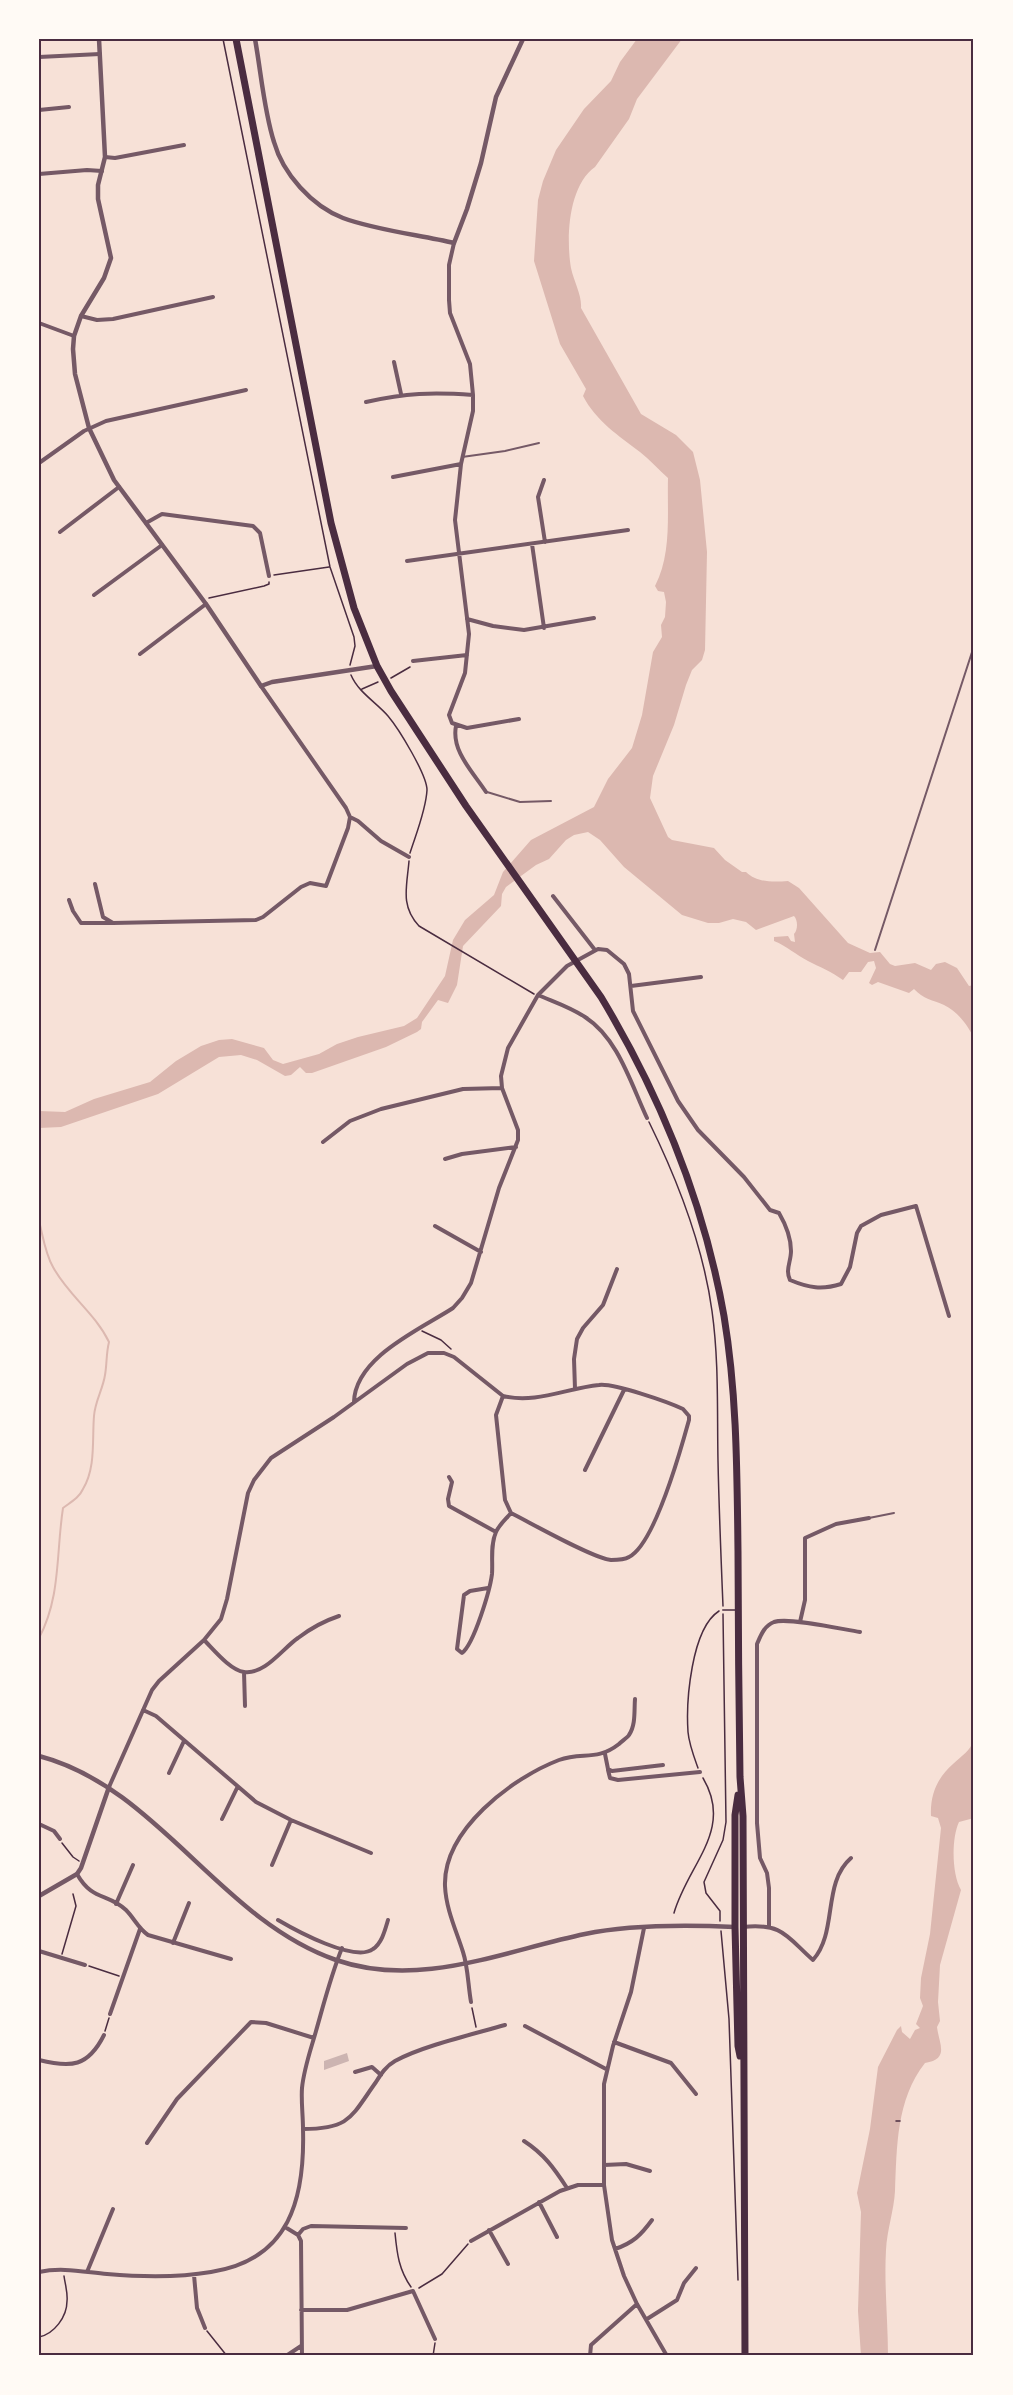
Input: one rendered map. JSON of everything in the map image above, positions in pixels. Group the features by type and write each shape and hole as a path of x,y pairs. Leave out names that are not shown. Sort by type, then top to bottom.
{"highway":[{"path":"236,39 336,545 347,589 377,666 410,722 620,1028 651,1090 690,1186 710,1250 724,1316 735,1414 740,1777 743,1816 739,1927 745,2356"}],"street":[{"path":"69,900 81,923 247,922 263,917 310,882 326,886 350,817 205,603 119,487 100,454 89,428 75,374 72,349 81,316 104,278 111,258 98,209 98,186 105,158 99,39"},
{"path":"255,39 274,143 285,167 300,187 326,209 342,218 454,243"},
{"path":"519,719 467,728 456,726 449,715 465,673 469,634 455,520 462,457 473,411 473,395 470,364 450,313 449,265 454,243 481,163 496,97 523,39"},
{"path":"39,57 100,54"},
{"path":"39,110 69,107"},
{"path":"105,158 184,145"},
{"path":"39,174 102,171"},
{"path":"81,316 97,320 113,319 213,297"},
{"path":"39,324 74,336"},
{"path":"394,362 401,394"},
{"path":"39,463 89,428 106,421 246,390"},
{"path":"366,402 401,394 432,392 473,395"},
{"path":"393,477 461,464"},
{"path":"544,480 538,497 544,542"},
{"path":"60,532 119,487"},
{"path":"146,523 162,514 253,526 260,532 269,576"},
{"path":"407,561 628,530"},
{"path":"94,594 162,544"},
{"path":"532,544 544,628"},
{"path":"140,654 205,603"},
{"path":"467,619 512,629 544,628 594,618"},
{"path":"413,661 466,655"},
{"path":"261,686 272,682 377,666"},
{"path":"456,726 456,739 461,754 486,792"},
{"path":"350,817 358,821 381,842 409,857"},
{"path":"95,884 103,917 113,923"},
{"path":"553,896 596,950"},
{"path":"354,1402 361,1379 376,1357 453,1308 471,1283 499,1188 516,1147 518,1130 502,1088 501,1076 508,1048 538,995 575,961 596,950 607,950 624,964 629,974 633,1011 678,1101 698,1130 744,1177 770,1210 779,1213 787,1228 791,1245 787,1272 790,1280 809,1288 829,1288 841,1284 850,1267 857,1233 861,1226 881,1215 916,1206 949,1316"},
{"path":"631,986 701,977"},
{"path":"538,995 575,1011 603,1032 647,1118"},
{"path":"323,1142 350,1121 381,1110 463,1089 502,1088"},
{"path":"445,1159 462,1154 516,1147"},
{"path":"435,1226 481,1252"},
{"path":"575,1389 576,1339 603,1305 617,1269"},
{"path":"39,1896 77,1874 109,1787 143,1710 159,1681 204,1640 214,1629 224,1610 248,1493 254,1480 271,1458 419,1357 436,1352 453,1356 503,1396 523,1398 606,1384 675,1405 687,1413 689,1420 655,1521 630,1557 612,1560 600,1557 511,1513 505,1500 496,1415 503,1396"},
{"path":"585,1470 624,1390"},
{"path":"449,1477 452,1482 448,1499 449,1506 496,1532"},
{"path":"488,1588 470,1591 464,1595 457,1649 462,1653 467,1649 488,1588 492,1576 493,1543 496,1532 511,1513"},
{"path":"800,1622 805,1600 805,1538 836,1524 868,1518"},
{"path":"204,1640 229,1663 244,1672 261,1668 297,1638 326,1620 339,1616"},
{"path":"769,1926 769,1888 767,1873 760,1858 757,1823 757,1644 766,1627 774,1622 800,1622 860,1632"},
{"path":"244,1672 245,1706"},
{"path":"471,2002 466,1964 450,1915 445,1884 450,1857 477,1814 495,1798 537,1770 561,1759 605,1754 629,1735 633,1724 635,1699"},
{"path":"143,1710 156,1716 256,1802 291,1820 370,1852"},
{"path":"169,1773 184,1741"},
{"path":"605,1754 610,1778 618,1780 700,1772"},
{"path":"39,1756 70,1766 109,1787 265,1921 297,1942 337,1960 358,1965 405,1970 466,1964 587,1933 644,1928 721,1926 769,1926 789,1937 813,1960 824,1941 836,1879 851,1858"},
{"path":"608,1770 619,1772 663,1766"},
{"path":"222,1820 237,1788"},
{"path":"272,1865 291,1820"},
{"path":"39,1824 54,1831 60,1839"},
{"path":"116,1904 133,1865"},
{"path":"77,1874 89,1890 124,1908 140,1929 148,1935 231,1959"},
{"path":"173,1943 189,1903"},
{"path":"278,1920 317,1941 361,1953 372,1951 382,1938 388,1920"},
{"path":"644,1928 631,1992 606,2069 603,2092 604,2186 615,2248 637,2304 667,2356"},
{"path":"110,2014 140,1929"},
{"path":"39,2272 63,2269 149,2277 194,2275 235,2266 255,2256 272,2243 285,2227 298,2196 303,2161 302,2088 314,2038 342,1948"},
{"path":"39,1951 85,1965"},
{"path":"147,2143 177,2099 251,2022 266,2023 314,2038"},
{"path":"303,2128 340,2125 354,2112 393,2062 411,2054 505,2025"},
{"path":"525,2026 606,2069"},
{"path":"39,2060 69,2065 80,2062 90,2056 104,2035"},
{"path":"614,2042 671,2063 696,2094"},
{"path":"355,2072 372,2067 381,2075"},
{"path":"524,2141 551,2163 567,2188"},
{"path":"604,2165 626,2164 650,2170"},
{"path":"471,2241 567,2188 578,2185 604,2186"},
{"path":"539,2202 557,2237"},
{"path":"87,2272 113,2209"},
{"path":"615,2248 630,2244 637,2239 652,2220"},
{"path":"298,2235 303,2229 311,2226 406,2228"},
{"path":"285,2227 298,2235 301,2241 302,2356"},
{"path":"489,2230 508,2264"},
{"path":"646,2319 677,2300 684,2283 696,2268"},
{"path":"194,2275 197,2308 205,2328"},
{"path":"301,2310 347,2310 413,2291 435,2339"},
{"path":"590,2356 591,2345 637,2304"},
{"path":"286,2356 301,2346"}],"lane":[{"path":"462,457 505,452 539,443"},
{"path":"874,950 974,646"},
{"path":"486,792 520,802 551,801"},
{"path":"868,1518 894,1513"},
{"path":"723,1610 738,1610"}],"path":[{"path":"223,39 330,567 354,637 355,646 350,664"},
{"path":"205,603 211,597 269,584 269,576 330,567"},
{"path":"391,678 409,668 413,661"},
{"path":"351,674 361,690 389,717 426,784 426,798 409,857 407,909 419,926 538,995"},
{"path":"361,690 378,682"},
{"path":"647,1118 679,1188 694,1235 712,1309 719,1383 718,1461 726,1822 723,1840 704,1882 706,1893 720,1911 729,2019 738,2282"},
{"path":"419,1330 447,1345 453,1356"},
{"path":"674,1913 680,1892 712,1832 714,1815 712,1798 700,1772 688,1733 688,1712 693,1669 700,1638 712,1617 723,1610"},
{"path":"60,1839 73,1857 83,1862"},
{"path":"60,1957 76,1906 73,1894"},
{"path":"85,1965 122,1977"},
{"path":"471,2002 477,2033"},
{"path":"104,2035 110,2014"},
{"path":"395,2228 397,2259 402,2275 413,2291 442,2274 471,2241"},
{"path":"39,2337 49,2334 55,2328 66,2308 68,2300 63,2269"},
{"path":"205,2328 227,2356"},
{"path":"433,2356 435,2339"}],"shaded area":[{"path":"637,39 682,39 637,99 629,119 579,187 571,214 569,256 581,308 641,414 676,435 693,452 700,480 707,552 705,650 702,660 692,670 686,685 674,725 653,776 650,798 668,837 672,840 714,848 725,860 742,872 760,880 788,881 799,888 848,943 870,953 880,952 890,964 895,966 915,963 931,970 936,964 945,962 957,968 969,986 974,985 974,1039 962,1019 953,1011 914,989 909,993 878,982 872,985 869,983 876,968 874,961 868,962 861,972 849,972 843,980 774,941 774,937 788,936 791,941 795,942 794,934 797,925 794,916 756,930 746,922 733,919 708,923 682,915 624,867 600,840 588,832 574,835 566,840 549,859 536,865 506,887 502,894 501,906 463,946 457,985 448,1003 438,1000 417,1032 386,1047 312,1073 306,1073 300,1067 291,1075 285,1076 257,1060 241,1055 219,1057 158,1094 61,1127 39,1128 39,1111 65,1112 94,1099 150,1082 176,1061 201,1046 219,1040 232,1039 264,1048 273,1060 283,1064 319,1054 337,1044 358,1037 404,1026 417,1018 445,976 453,940 465,920 494,895 503,872 531,840 594,807 608,779 632,748 642,715 653,652 662,637 661,625 665,617 664,592 658,591 655,586 666,547 668,478 644,455 608,427 588,405 583,396 586,389 560,344 534,261 538,200 556,150 584,109 611,81 620,62"},
{"path":"974,1739 974,1818 959,1822 956,1829 954,1866 961,1890 940,1965 938,2002 940,2021 937,2027 941,2050 938,2058 925,2063 915,2077 908,2092 900,2124 894,2198 886,2250 888,2356 861,2356 858,2311 861,2212 857,2193 870,2129 878,2067 901,2026 902,2032 910,2039 915,2030 920,2028 916,2024 923,2006 920,1998 921,1978 930,1934 941,1828 938,1818 931,1816 932,1801 936,1787 947,1769 968,1750"}],"building":[{"path":"347,2053 349,2061 324,2070 324,2061"}],"waterway":[{"path":"39,1221 50,1262 109,1342 106,1371 95,1411 90,1472 79,1495 63,1508 54,1591 51,1607 39,1638"}]}
